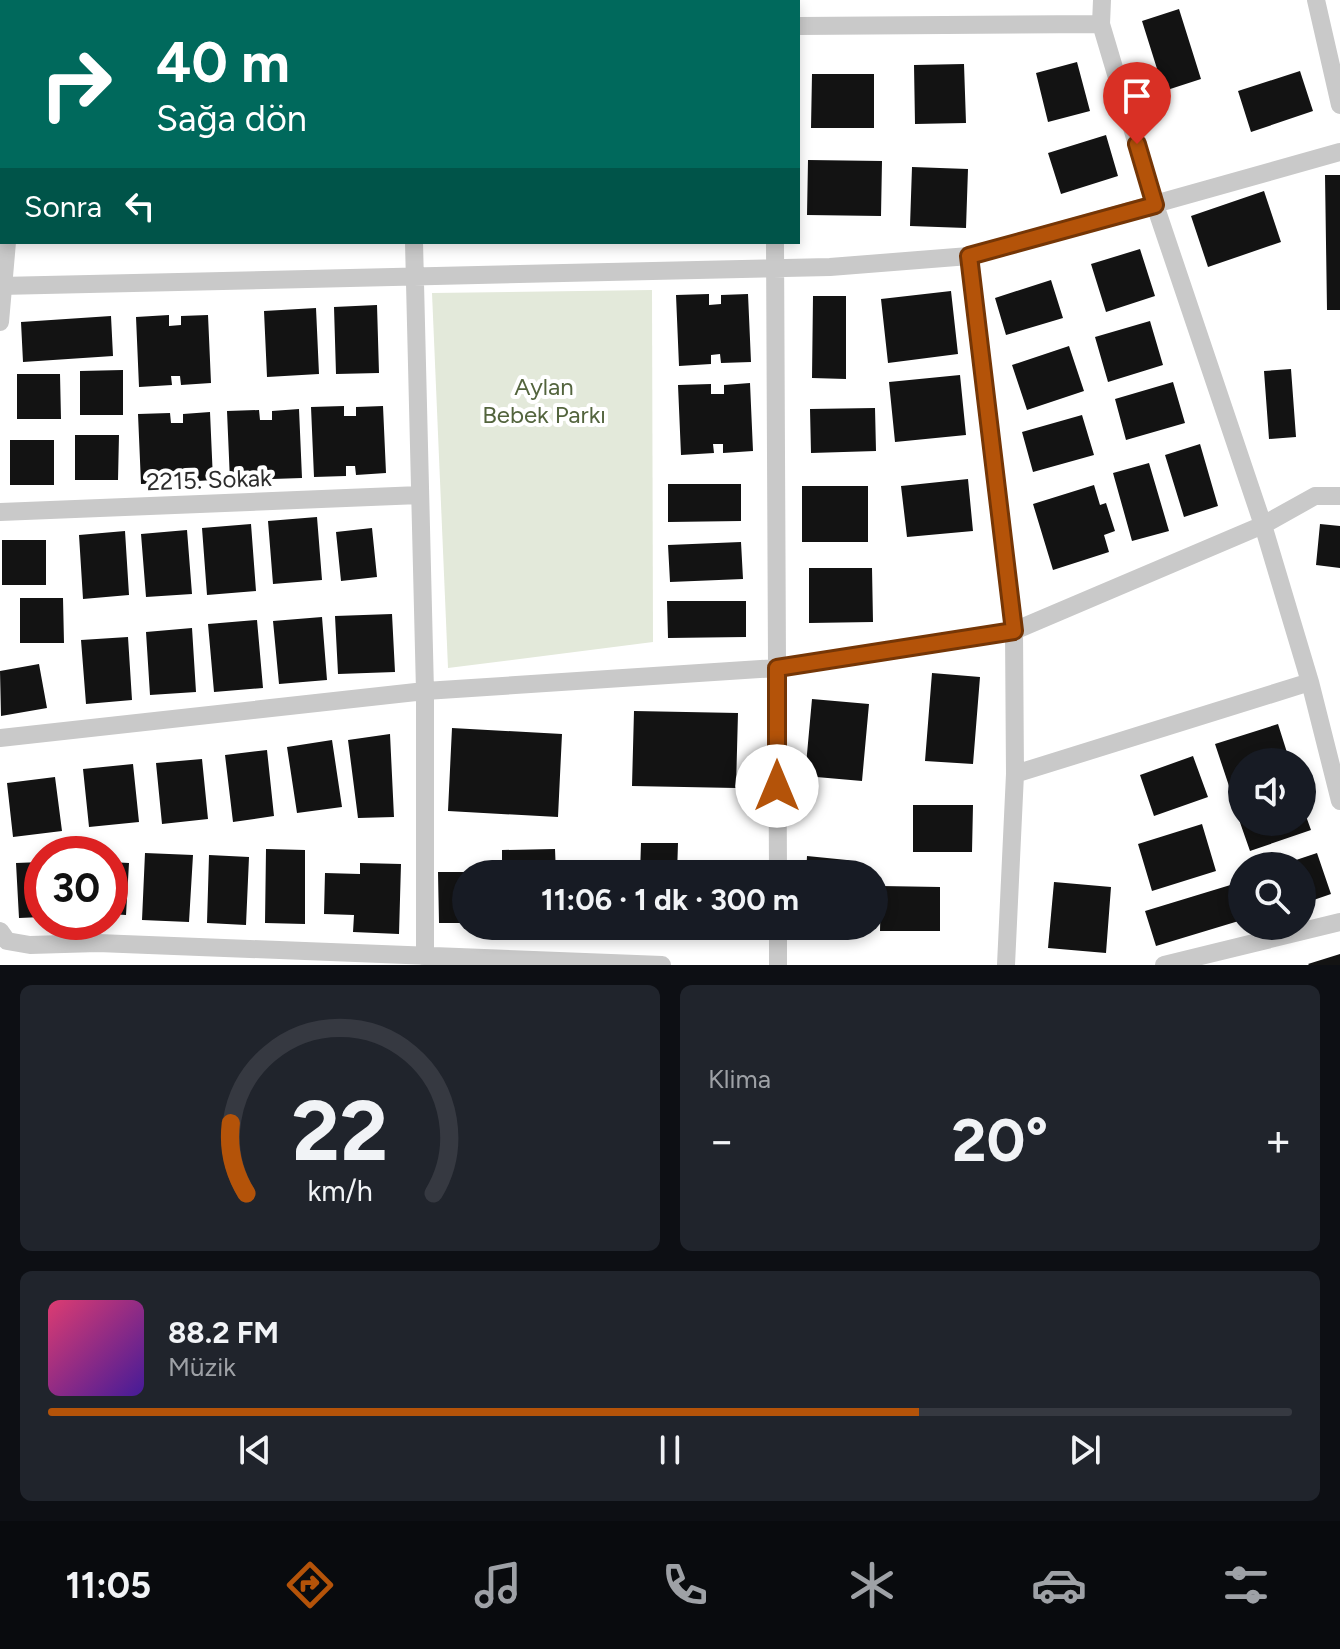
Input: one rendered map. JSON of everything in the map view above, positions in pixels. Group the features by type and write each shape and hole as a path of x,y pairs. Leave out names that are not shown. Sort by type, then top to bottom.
{"street":[{"path":"1102,0 1101,24 1155,205 1263,525 1310,682 1340,801"},
{"path":"1316,0 1340,105"},
{"path":"800,26 1101,24"},
{"path":"2,286 775,269 969,256 1340,152"},
{"path":"0,322 7,244"},
{"path":"414,244 425,691 425,957"},
{"path":"775,244 778,860"},
{"path":"969,256 1014,631 1015,774 1006,965"},
{"name":"2215. Sokak","path":"0,512 420,495"},
{"path":"0,738 425,691 777,668 1014,631 1263,525 1315,496 1340,496"},
{"path":"1015,774 1310,682"},
{"path":"1164,965 1340,922"},
{"path":"0,931 7,941 30,945 98,943 662,965"},
{"path":"778,940 778,965"}],"green space":[{"name":"Aylan Bebek Parkı","path":"652,290 653,642 448,668 432,293"}],"building":[{"path":"1179,9 1201,79 1164,91 1142,21"},
{"path":"1077,62 1090,111 1048,122 1036,73"},
{"path":"964,64 966,123 915,124 914,65"},
{"path":"1300,71 1313,111 1251,132 1238,91"},
{"path":"812,74 874,74 874,128 811,128"},
{"path":"1106,135 1118,176 1061,194 1048,153"},
{"path":"808,160 882,161 881,216 807,215"},
{"path":"912,167 968,169 966,228 910,226"},
{"path":"1325,175 1340,175 1340,310 1327,310"},
{"path":"1264,191 1281,242 1208,267 1191,216"},
{"path":"1140,249 1155,296 1106,312 1091,264"},
{"path":"1051,280 1063,318 1006,335 995,298"},
{"path":"951,291 958,354 888,363 881,299"},
{"path":"709,294 709,305 721,304 721,295 748,294 751,362 721,363 720,354 711,355 711,364 679,366 676,295"},
{"path":"813,296 846,296 846,379 812,378"},
{"path":"377,305 379,373 336,374 334,307"},
{"path":"316,308 319,374 267,377 264,311"},
{"path":"169,315 169,326 181,325 181,316 208,315 211,383 181,385 180,376 171,376 172,385 139,387 136,317"},
{"path":"111,316 113,356 23,362 21,322"},
{"path":"1150,321 1163,365 1108,382 1095,337"},
{"path":"1069,346 1084,391 1027,410 1012,365"},
{"path":"1291,369 1296,437 1269,439 1264,371"},
{"path":"123,370 123,415 80,415 80,371"},
{"path":"17,374 60,374 61,419 17,419"},
{"path":"960,375 966,435 895,442 889,382"},
{"path":"1173,382 1185,423 1126,440 1115,399"},
{"path":"750,383 753,451 723,453 723,444 713,444 714,453 681,455 678,385 711,384 711,394 724,394 724,385"},
{"path":"344,406 344,416 356,416 356,407 383,406 386,473 356,475 355,466 346,466 346,476 314,477 311,407"},
{"path":"875,408 876,451 811,453 810,409"},
{"path":"299,409 302,478 272,479 271,470 261,470 262,480 230,481 227,411 259,410 260,420 272,420 272,411"},
{"path":"210,412 213,480 182,482 182,473 173,473 173,483 141,484 138,414 170,413 171,423 183,423 183,414"},
{"path":"1082,415 1094,455 1033,472 1022,432"},
{"path":"75,435 119,435 118,480 75,480"},
{"path":"10,440 54,440 54,485 10,485"},
{"path":"1200,444 1218,506 1184,517 1165,455"},
{"path":"1149,463 1169,531 1132,541 1113,473"},
{"path":"968,479 973,531 907,537 901,486"},
{"path":"668,484 741,484 741,521 668,522"},
{"path":"1094,485 1100,505 1106,503 1115,531 1104,535 1109,552 1053,570 1033,504"},
{"path":"802,486 868,486 868,542 802,542"},
{"path":"317,517 322,580 273,584 268,521"},
{"path":"251,524 256,591 207,595 202,528"},
{"path":"1320,524 1340,526 1340,568 1316,565"},
{"path":"372,528 377,577 341,581 336,532"},
{"path":"187,530 192,594 146,597 141,534"},
{"path":"125,531 129,595 83,599 79,535"},
{"path":"2,540 46,540 46,585 2,585"},
{"path":"741,542 743,579 670,582 668,545"},
{"path":"809,568 872,568 873,622 809,623"},
{"path":"20,598 63,598 64,643 20,643"},
{"path":"667,601 746,601 746,637 668,638"},
{"path":"392,614 395,672 338,674 335,616"},
{"path":"322,617 327,680 279,684 273,621"},
{"path":"257,620 263,688 214,692 208,624"},
{"path":"192,628 196,692 150,695 146,632"},
{"path":"128,637 132,700 86,704 81,640"},
{"path":"39,664 47,708 1,716 0,671"},
{"path":"932,673 980,677 973,764 925,761"},
{"path":"812,699 869,704 862,781 805,776"},
{"path":"634,711 738,713 736,788 632,786"},
{"path":"1278,724 1286,748 1228,748 1228,783 1215,744"},
{"path":"452,728 562,734 558,817 448,811"},
{"path":"390,734 394,817 358,818 348,740"},
{"path":"332,740 342,807 297,813 287,747"},
{"path":"267,750 274,816 233,822 225,755"},
{"path":"1193,756 1208,797 1154,816 1140,775"},
{"path":"202,759 208,819 162,824 156,763"},
{"path":"133,764 139,822 89,827 83,769"},
{"path":"55,777 62,831 13,837 7,783"},
{"path":"913,805 973,805 972,852 913,852"},
{"path":"1202,824 1216,871 1152,891 1138,844"},
{"path":"1245,836 1294,836 1250,851"},
{"path":"641,843 678,843 677,860 640,860"},
{"path":"266,849 305,850 305,924 265,923"},
{"path":"555,849 555,860 502,860 502,850"},
{"path":"145,853 193,855 189,922 142,920"},
{"path":"1316,853 1331,894 1316,899"},
{"path":"209,855 249,857 246,925 207,923"},
{"path":"807,856 847,860 807,860"},
{"path":"16,863 24,863 24,918 19,918"},
{"path":"360,863 401,864 399,934 353,932 354,915 324,914 325,873 360,874"},
{"path":"438,872 452,872 452,923 439,923"},
{"path":"1054,882 1111,887 1106,953 1048,948"},
{"path":"888,886 940,887 940,931 888,931"},
{"path":"1228,886 1228,924 1156,946 1145,911"},
{"path":"1340,954 1340,965 1308,964"}],"route":[{"path":"777,786 777,668 1014,631 969,256 1155,205 1137,144"}]}
